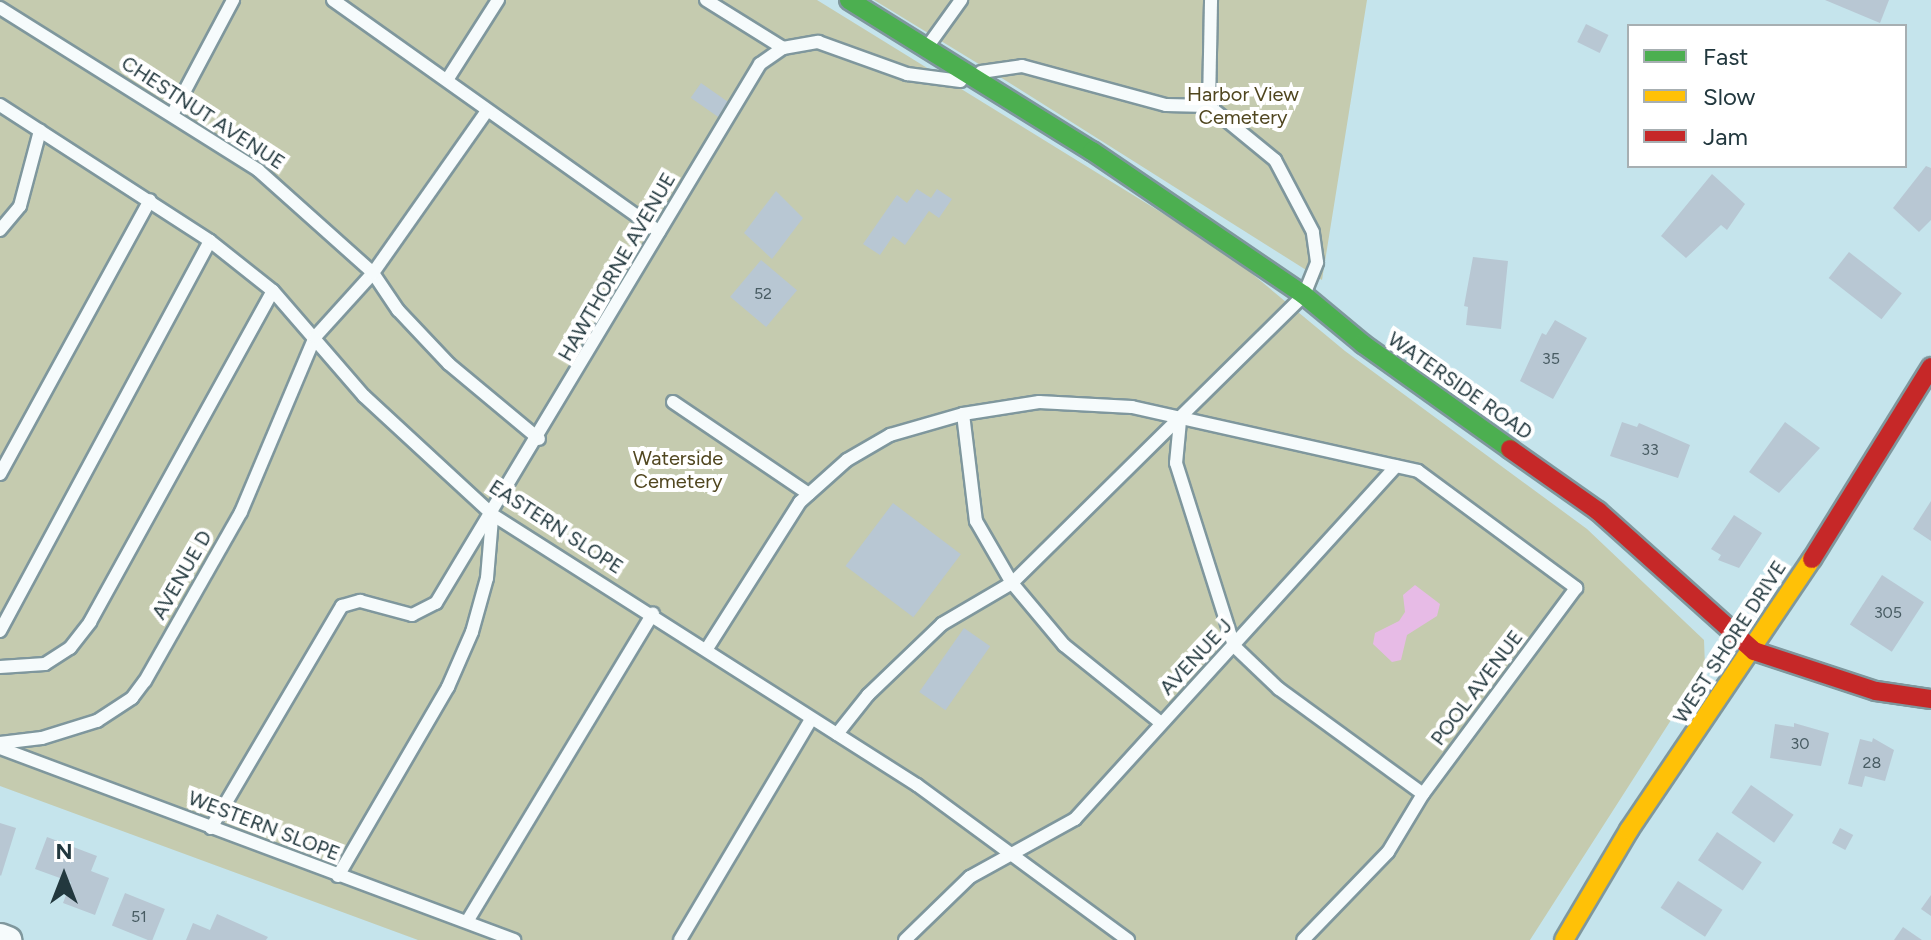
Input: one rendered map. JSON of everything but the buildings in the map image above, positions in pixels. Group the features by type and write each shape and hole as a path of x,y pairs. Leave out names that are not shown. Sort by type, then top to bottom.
{"street":[{"name":"WATERSIDE ROAD","path":"849,0 971,75 1304,295 1363,344 1598,511 1754,651 1876,691 1931,699"},
{"name":"WEST SHORE DRIVE","path":"1564,940 1629,830 1754,651 1931,367"},
{"path":"0,937 8,940"}],"lane":[{"path":"173,113 233,0"},
{"path":"333,0 659,232"},
{"path":"447,80 498,0"},
{"path":"706,0 783,48 818,42 924,78 949,83 1000,67 1022,66 1166,105 1209,106 1275,160 1313,232 1317,262 1304,295 1180,421 1012,583 942,624 868,695 837,734"},
{"path":"927,48 961,0"},
{"path":"1209,106 1211,0"},
{"name":"CHESTNUT AVENUE","path":"0,8 173,113 258,170 373,273 398,310 449,364 539,439"},
{"name":"HAWTHORNE AVENUE","path":"211,828 342,606 360,601 412,615 430,608 493,515 760,64 783,48"},
{"name":"EASTERN SLOPE","path":"0,105 150,200 210,241 273,291 364,396 493,515 708,647 811,719 917,785 1128,940"},
{"name":"AVENUE D","path":"0,746 42,738 97,721 138,689 241,512 315,337 373,273 487,111"},
{"path":"0,230 20,206 40,131"},
{"path":"0,474 150,200"},
{"path":"0,631 210,241"},
{"path":"0,667 45,664 70,648 90,622 273,291"},
{"path":"708,647 809,494 847,460 890,435 963,414 1079,401 1132,407 1180,421 1396,466"},
{"path":"673,402 809,494"},
{"path":"963,414 976,521 1012,583 1064,645 1161,723"},
{"path":"1180,421 1176,463 1234,646 1279,689 1423,794 1388,852 1303,940"},
{"name":"AVENUE J","path":"905,940 970,877 1008,852 1075,819 1396,466"},
{"name":"POOL AVENUE","path":"1396,466 1418,471 1576,588 1423,794"},
{"path":"338,876 448,687 472,632 487,578 493,515"},
{"path":"468,920 653,613"},
{"path":"680,940 811,719"},
{"name":"WESTERN SLOPE","path":"0,746 338,876 468,920 514,940"}],"green space":[{"name":"Waterside Cemetery","path":"0,0 817,0 1227,253 1345,351 1587,529 1704,640 1705,667 1530,940 418,940 0,786"},
{"name":"Harbor View Cemetery","path":"874,0 1367,0 1322,280 1000,77"}],"shaded area":[{"path":"1415,585 1440,604 1437,616 1407,635 1401,660 1392,662 1373,644 1375,633 1399,621 1405,612 1403,595"}],"traffic: fast":[{"path":"849,0 1092,151 1304,295 1363,344 1510,449"}],"traffic: slow":[{"path":"1564,940 1629,830 1812,559"}],"traffic: jam":[{"path":"1812,559 1931,367"},
{"path":"1510,449 1598,511 1754,651 1876,691 1931,699"}]}
